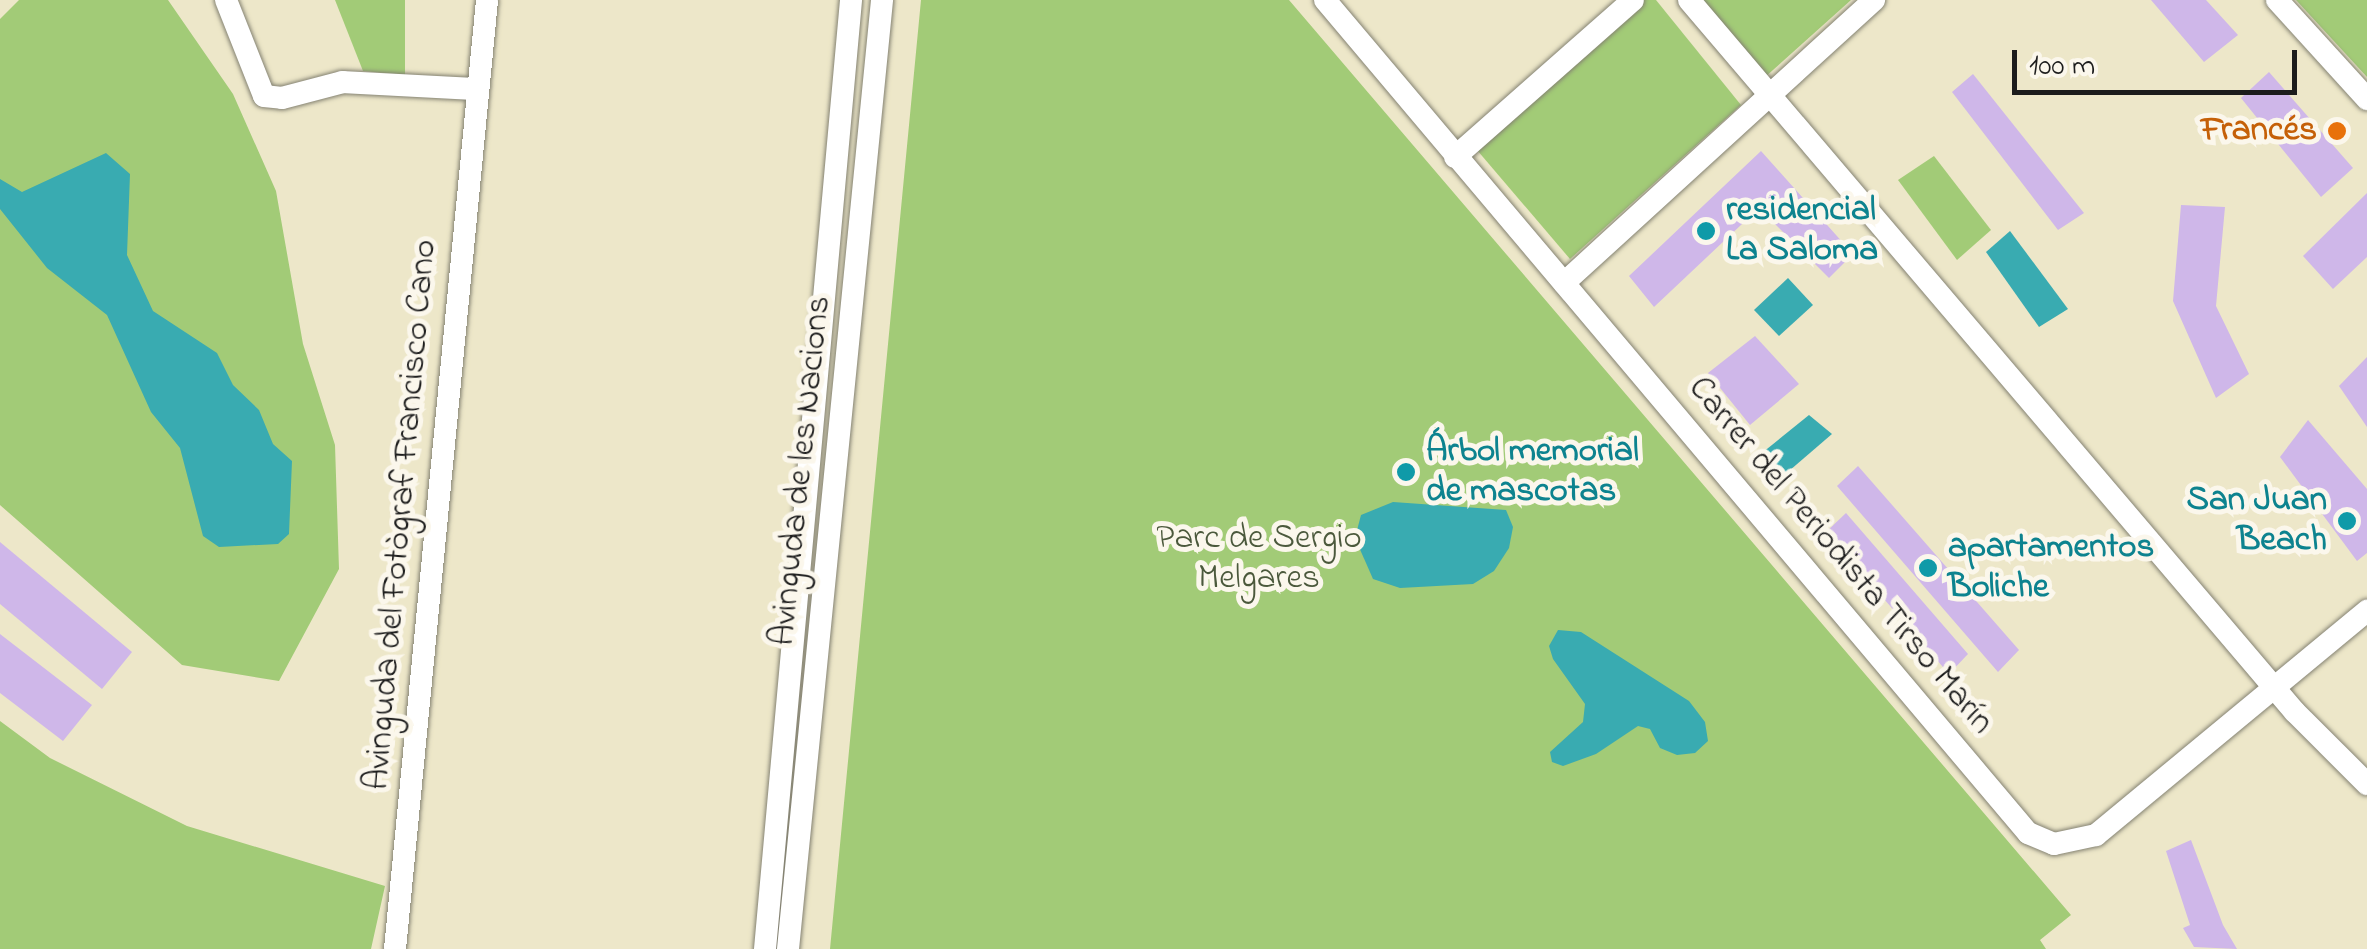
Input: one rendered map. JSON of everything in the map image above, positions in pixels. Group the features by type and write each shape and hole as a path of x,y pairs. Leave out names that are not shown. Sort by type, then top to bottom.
{"street":[{"path":"226,0 264,96 343,82 478,89"},
{"name":"Avinguda del Fotògraf Francisco Cano","path":"394,948 487,0"},
{"name":"Avinguda de les Nacions","path":"766,949 851,0"},
{"name":"Avinguda de les Nacions","path":"788,949 882,0"},
{"name":"Carrer del Periodista Tirso Marín","path":"1325,0 2028,834 2054,844 2096,835 2367,611"},
{"path":"1455,157 1633,0"},
{"path":"1689,0 1767,97 2276,690 2367,784"},
{"path":"1564,283 1874,0"},
{"path":"2277,0 2367,99"}],"green space":[{"path":"19,0 168,0 233,94 276,191 303,344 335,445 339,569 279,681 182,665 0,505 0,19"},
{"path":"335,0 405,0 405,75 363,71"},
{"name":"Parc de Sergio Melgares","path":"921,0 1289,0 2071,915 2040,940 2046,949 830,949"},
{"path":"1641,0 1656,0 1741,105 1570,259 1477,150"},
{"path":"1702,0 1851,0 1764,78"},
{"path":"2296,0 2367,0 2367,77"},
{"path":"1934,156 1991,230 1957,260 1898,180"},
{"path":"0,721 50,758 187,826 385,886 371,949 0,949"}],"water":[{"path":"106,153 130,174 127,255 153,311 217,353 233,385 259,410 273,444 292,461 289,534 278,544 219,547 203,536 180,448 151,412 107,315 47,268 0,209 0,179 22,192"},
{"path":"2010,231 2068,309 2039,327 1986,252"},
{"path":"1788,278 1813,305 1779,336 1754,310"},
{"path":"1809,415 1832,434 1782,477 1762,453"},
{"path":"1393,502 1506,510 1513,527 1509,548 1494,571 1473,584 1400,588 1373,579 1355,538 1361,515"},
{"path":"1558,630 1581,632 1689,701 1705,722 1708,741 1695,753 1677,755 1660,748 1650,729 1638,726 1596,754 1563,766 1552,762 1550,752 1583,722 1585,704 1553,659 1549,646"}],"building":[{"path":"2151,0 2206,0 2238,35 2204,62"},
{"path":"2269,72 2353,168 2321,197 2241,98"},
{"path":"1973,74 2084,213 2058,230 1952,92"},
{"name":"residencial La Saloma","path":"1761,151 1853,254 1829,278 1759,208 1654,307 1629,276"},
{"path":"2367,193 2367,257 2333,289 2303,256"},
{"path":"2181,205 2225,207 2216,306 2249,374 2216,398 2173,301"},
{"path":"1755,336 1799,384 1750,425 1708,373"},
{"name":"San Juan Beach","path":"2367,357 2367,427 2339,386"},
{"name":"San Juan Beach","path":"2308,420 2367,489 2367,553 2357,561 2280,457"},
{"name":"apartamentos Boliche","path":"1858,466 2019,650 1998,672 1837,486"},
{"name":"apartamentos Boliche","path":"1846,513 1968,654 1949,674 1826,532"},
{"path":"0,542 132,652 102,689 0,604"},
{"path":"0,634 92,705 63,741 0,693"},
{"path":"2191,840 2223,925 2237,949 2194,947 2183,928 2190,925 2166,851"}],"place":[{"name":"Francés","path":"2337,131"},
{"name":"residencial La Saloma","path":"1706,231"},
{"name":"Árbol memorial de mascotas","path":"1406,472"},
{"name":"San Juan Beach","path":"2347,521"},
{"name":"apartamentos Boliche","path":"1928,568"}]}
